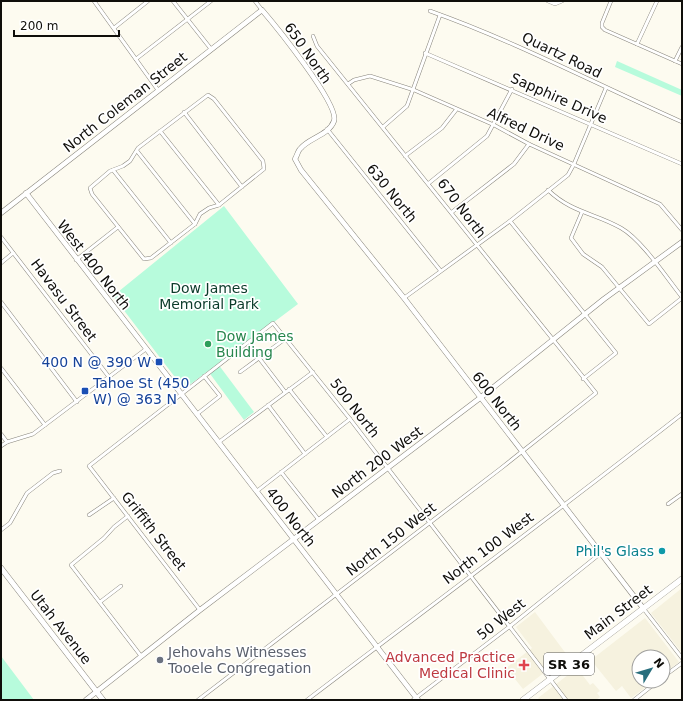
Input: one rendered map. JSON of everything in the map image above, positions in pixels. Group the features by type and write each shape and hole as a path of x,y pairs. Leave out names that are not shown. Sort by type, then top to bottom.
{"highway":[{"name":"Main Street","path":"522,700 682,579"}],"main road":[{"name":"Utah Avenue","path":"1,568 103,700"}],"street":[{"path":"94,1 158,90"},
{"path":"114,28 148,1"},
{"path":"173,1 211,49"},
{"path":"136,59 211,1"},
{"name":"650 North","path":"255,1 292,46 312,75 331,109 334,121 327,129"},
{"path":"548,1 558,4 562,1"},
{"path":"611,1 602,23 602,27 682,64"},
{"path":"637,44 658,1"},
{"name":"North Coleman Street","path":"1,213 262,10"},
{"name":"Quartz Road","path":"430,11 479,28 682,122"},
{"path":"383,127 407,106 440,15"},
{"name":"670 North","path":"313,36 317,46 405,156 429,183 552,342 596,393"},
{"path":"675,61 682,47"},
{"name":"Sapphire Drive","path":"425,53 512,89 682,164"},
{"name":"Alfred Drive","path":"348,84 354,80 370,76 414,90 456,110 494,124 529,144 660,204 682,230"},
{"path":"404,298 440,270 510,221 568,175 606,88"},
{"path":"429,183 473,149 487,136 512,89"},
{"path":"208,95 214,99 263,161 265,166 219,205 209,208 200,214 195,224 152,258 144,259 92,194 90,188 94,183 113,170 127,163 137,151 184,112 208,95"},
{"path":"405,156 442,128 456,110"},
{"path":"184,112 242,186"},
{"name":"600 North","path":"327,129 300,148 295,159 301,170 404,298 682,658"},
{"name":"630 North","path":"327,129 440,270"},
{"path":"160,131 219,205"},
{"path":"452,212 514,164 529,144"},
{"path":"137,151 195,224"},
{"path":"113,170 171,243"},
{"path":"548,190 562,202 621,228 634,238 682,297 649,324 602,266 583,254 571,238 582,212"},
{"name":"West 400 North","path":"26,193 76,260 146,349"},
{"path":"510,221 616,353 583,379"},
{"path":"76,260 118,227"},
{"name":"Havasu Street","path":"1,237 109,377"},
{"name":"North 200 West","path":"86,700 200,610 480,398 620,288 682,242"},
{"path":"1,263 14,253"},
{"path":"1,302 76,402"},
{"name":"500 North","path":"204,376 273,323 350,419 566,700"},
{"path":"240,372 285,339"},
{"path":"1,446 7,442 33,434 45,426 146,349"},
{"name":"400 North","path":"146,349 416,699"},
{"path":"259,358 285,392"},
{"path":"1,368 45,426"},
{"path":"219,442 313,372"},
{"path":"180,394 204,376 220,396 197,414"},
{"path":"289,389 327,438"},
{"name":"North 150 West","path":"198,700 430,523 596,393"},
{"name":"Griffith Street","path":"180,394 89,466 200,610"},
{"path":"268,405 305,454"},
{"name":"North 100 West","path":"307,700 565,506 682,414"},
{"path":"257,491 350,419"},
{"path":"1,434 7,442"},
{"path":"1,530 10,523 28,492 53,472 60,471"},
{"path":"281,472 319,520"},
{"path":"668,504 682,494"},
{"path":"88,515 114,498"},
{"path":"128,516 71,565 141,656"},
{"name":"50 West","path":"416,699 601,554"},
{"path":"100,602 121,586"},
{"path":"671,671 682,663"},
{"path":"634,700 648,689"}],"shaded area":[{"path":"682,588 682,653 651,613"},
{"path":"535,612 567,655 523,689 506,668 532,648 516,627"},
{"path":"645,618 669,649 631,649 631,689 643,689 631,698 622,686 616,691 591,660"},
{"path":"671,652 679,662 671,668"},
{"path":"577,668 590,685 593,683 600,691 597,693 600,697 596,700 540,700 538,698"}],"green space":[{"path":"617,61 682,90 682,96 615,67"},
{"name":"Dow James Memorial Park","path":"224,206 298,304 218,364 254,412 244,420 208,371 184,389 113,296"},
{"path":"1,656 34,700 1,700"}],"place":[{"name":"Dow James Building","path":"208,344"},
{"name":"400 N @ 390 W","path":"159,362"},
{"name":"Tahoe St (450 W) @ 363 N","path":"85,391"},
{"name":"Phil's Glass","path":"662,551"},
{"name":"Jehovahs Witnesses Tooele Congregation","path":"160,660"},
{"name":"Advanced Practice Medical Clinic","path":"524,665"}]}
